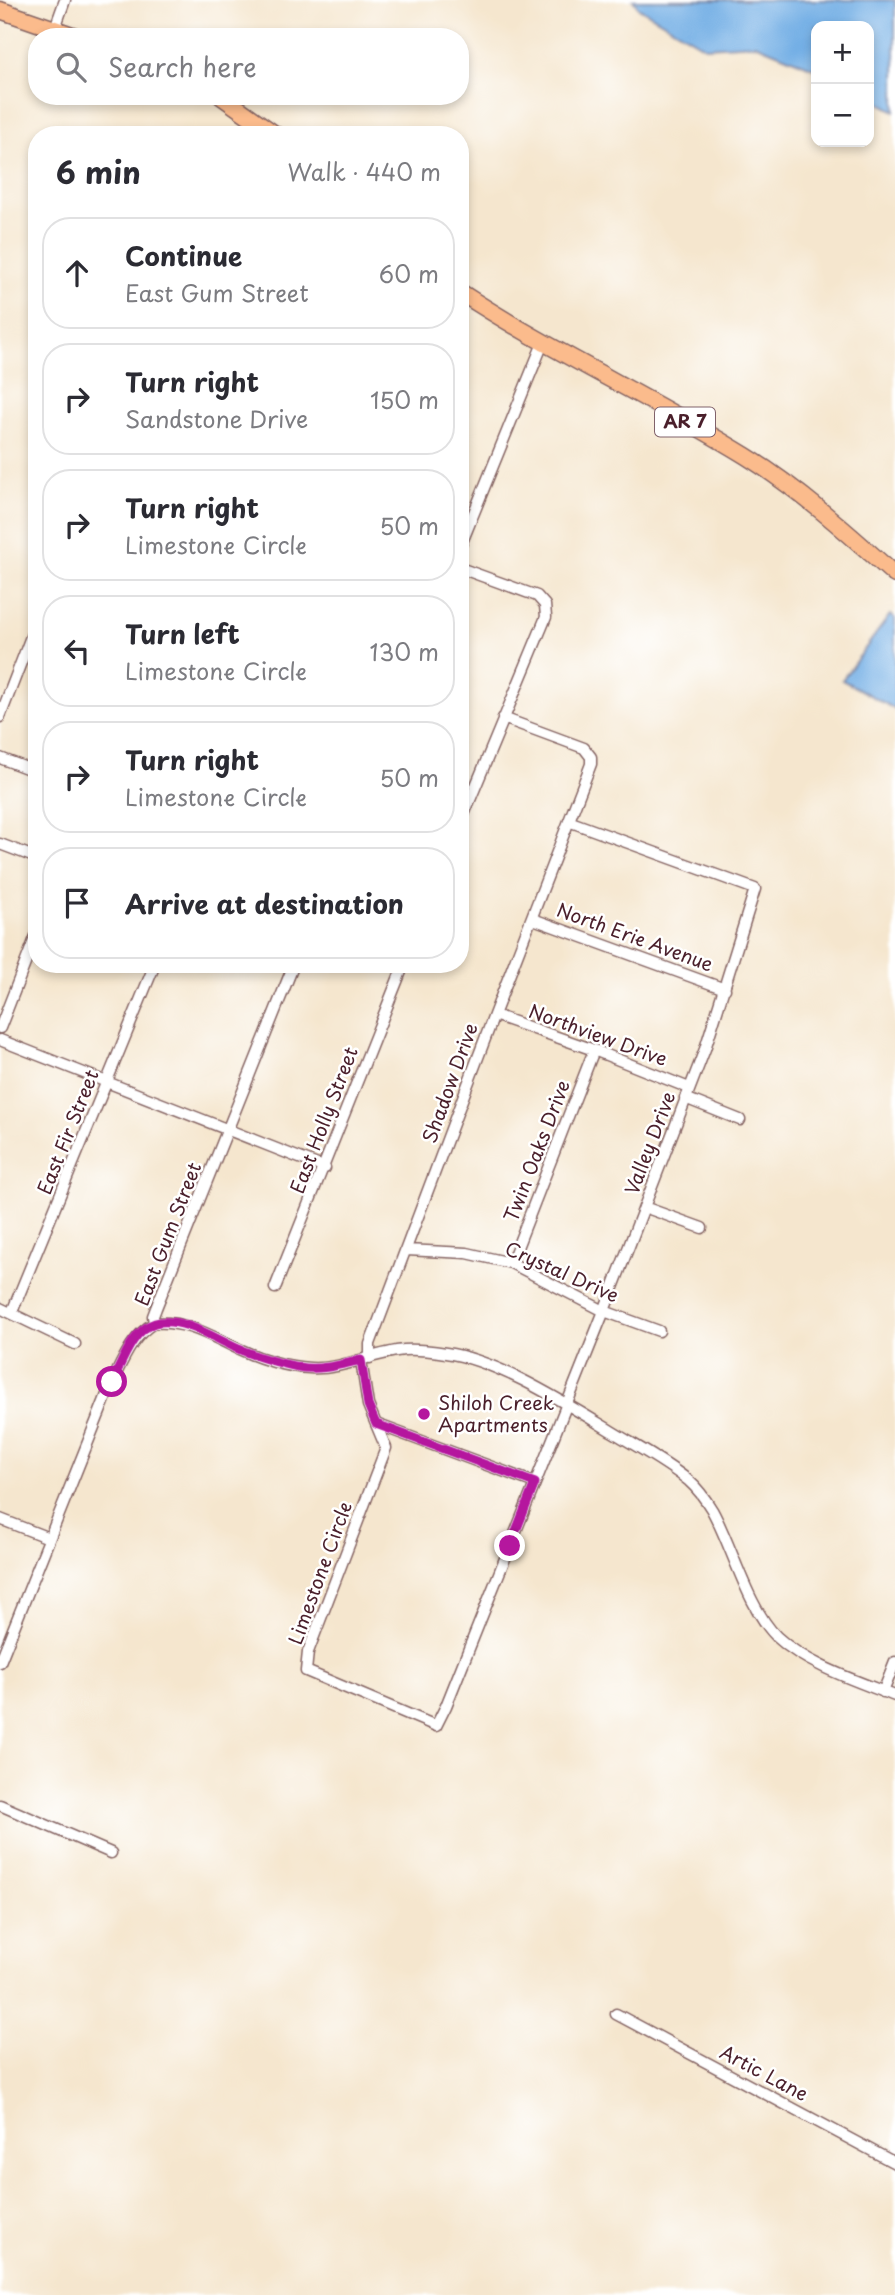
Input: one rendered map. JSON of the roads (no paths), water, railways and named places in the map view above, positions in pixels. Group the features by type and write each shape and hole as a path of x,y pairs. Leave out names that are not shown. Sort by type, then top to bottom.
{"main road":[{"path":"0,10 55,28"},
{"path":"234,105 263,126"},
{"name":"AR 7","path":"469,298 543,343 745,456 803,497 895,575"}],"street":[{"path":"55,28 65,0"},
{"path":"469,525 543,343"},
{"path":"469,572 537,596 545,605 546,617 469,802"},
{"path":"0,717 28,644"},
{"name":"Shadow Drive","path":"365,1359 591,764 591,757 584,748 503,718"},
{"path":"0,758 28,769"},
{"name":"Valley Drive","path":"566,1405 705,1049 755,889 570,822"},
{"path":"0,844 28,855"},
{"name":"North Erie Avenue","path":"533,919 725,989"},
{"path":"0,1028 5,1001 28,952"},
{"name":"East Fir Street","path":"12,1312 151,973"},
{"name":"East Gum Street","path":"0,1662 112,1382 131,1345 145,1328 154,1323 156,1308 289,973"},
{"name":"East Holly Street","path":"275,1288 400,973"},
{"name":"Northview Drive","path":"494,1015 594,1050 740,1120"},
{"path":"0,1040 324,1168"},
{"name":"Twin Oaks Drive","path":"512,1263 594,1050"},
{"path":"644,1207 702,1228"},
{"name":"Crystal Drive","path":"406,1250 467,1253 512,1263 604,1311 659,1331"},
{"path":"0,1308 75,1344"},
{"path":"154,1323 167,1322 201,1330 241,1350 297,1367 314,1369 404,1350 449,1353 495,1369 566,1405 665,1464 691,1483 711,1508 758,1611 777,1636 806,1658 895,1696"},
{"name":"Limestone Circle","path":"365,1359 368,1405 386,1448 307,1652 306,1671 436,1726 566,1405"},
{"path":"376,1424 535,1483"},
{"path":"0,1519 49,1538"},
{"path":"883,1692 895,1662"},
{"path":"0,1805 111,1853"},
{"name":"Artic Lane","path":"616,2014 895,2163"}],"water":[{"path":"633,0 895,0 895,111 874,100 874,21 811,21 811,67 755,44 705,47 639,8"},
{"path":"890,615 895,619 895,709 842,680"}],"place":[{"name":"Shiloh Creek Apartments","path":"424,1414"}]}
